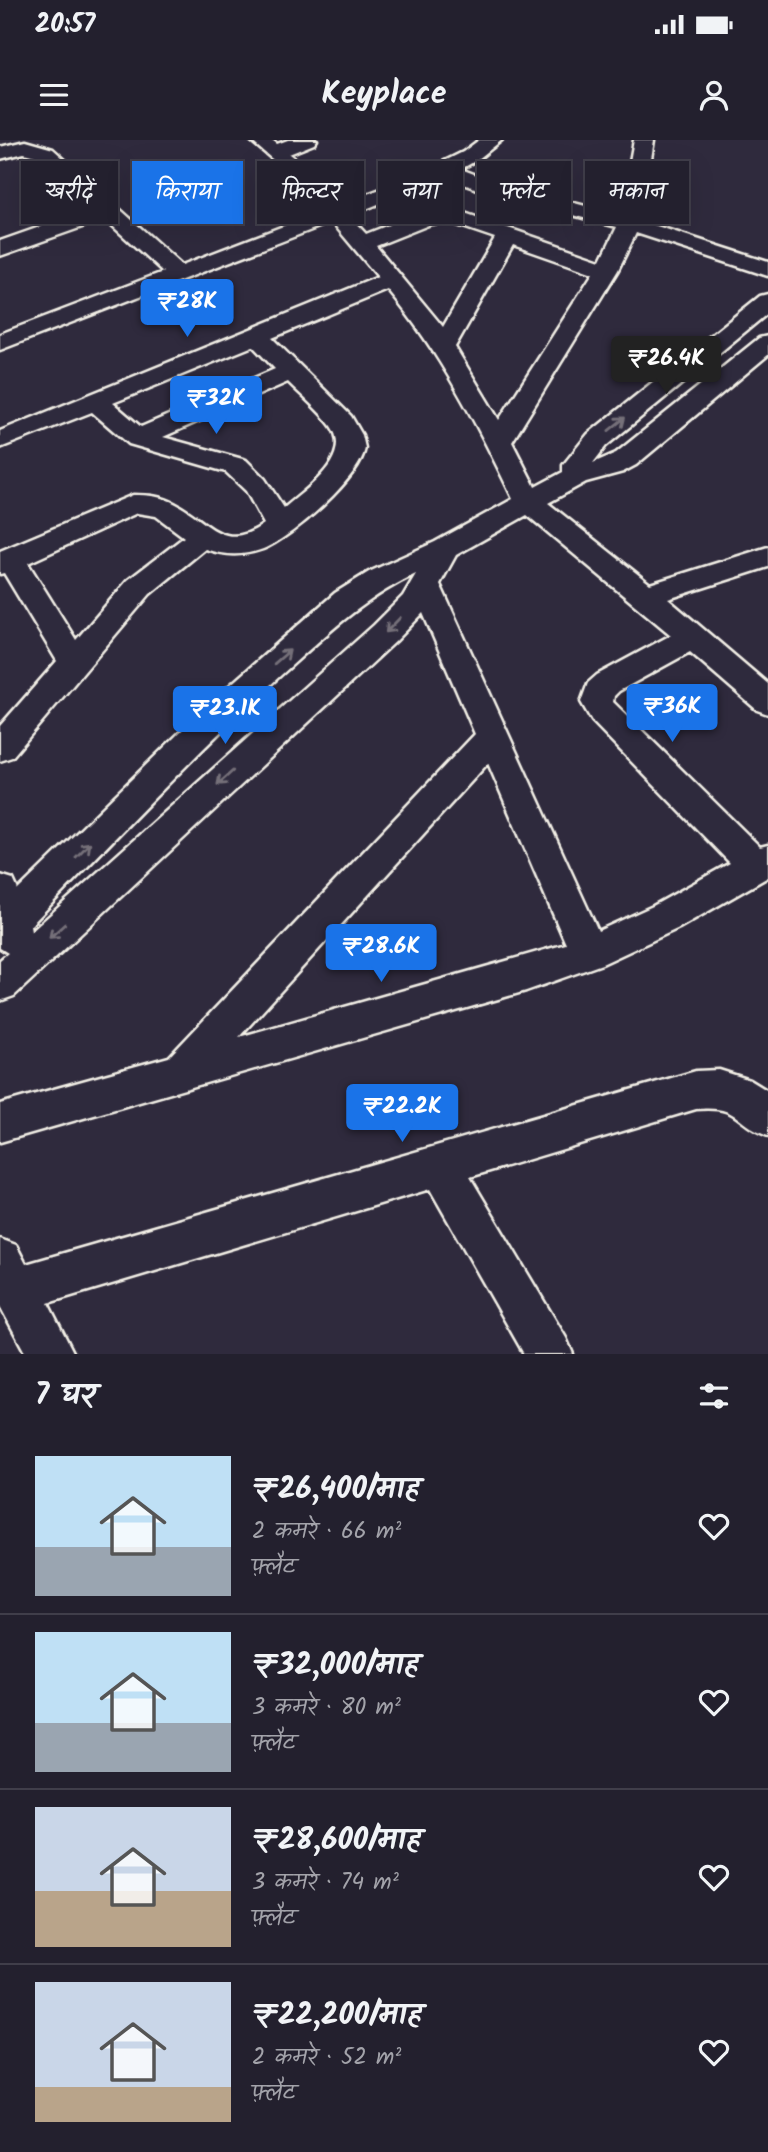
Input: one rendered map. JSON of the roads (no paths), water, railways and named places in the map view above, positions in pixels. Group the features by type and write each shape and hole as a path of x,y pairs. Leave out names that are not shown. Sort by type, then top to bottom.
{"street":[{"path":"267,146 307,140"},
{"path":"459,161 486,147 492,140"},
{"path":"640,161 644,140"},
{"path":"267,146 285,161"},
{"path":"0,153 25,147 46,153 55,161"},
{"path":"463,177 490,187 585,212"},
{"path":"361,244 438,215 462,218 607,270"},
{"path":"118,217 178,273"},
{"path":"0,249 15,234 55,224"},
{"path":"5,335 178,273 303,224"},
{"path":"346,224 428,323 499,443 528,502 645,596 768,702"},
{"path":"499,443 607,270 629,224 768,269"},
{"path":"443,347 508,234"},
{"path":"0,440 392,280"},
{"path":"576,476 577,465 597,440 768,301"},
{"path":"74,663 5,561 134,504 152,503 163,508 201,538 235,546 252,543 279,526 343,468 351,454 351,437 342,422 256,335"},
{"path":"718,342 762,355"},
{"path":"11,973 3,915 223,709 346,600 379,579 445,549 576,476 612,466 626,459 762,355"},
{"path":"138,438 291,371"},
{"path":"95,401 138,438 236,466 254,482 279,526"},
{"path":"0,748 139,587 201,538"},
{"path":"11,973 385,633 414,603 445,549"},
{"path":"645,596 765,561"},
{"path":"425,584 589,953"},
{"path":"0,1123 526,974 589,953 666,917 762,862 603,713 597,702 599,691 608,682 693,637"},
{"path":"180,1072 493,736"},
{"path":"51,1354 8,1275 440,1166 696,1090 720,1087 741,1094 768,1117"},
{"path":"440,1166 550,1354"}]}
